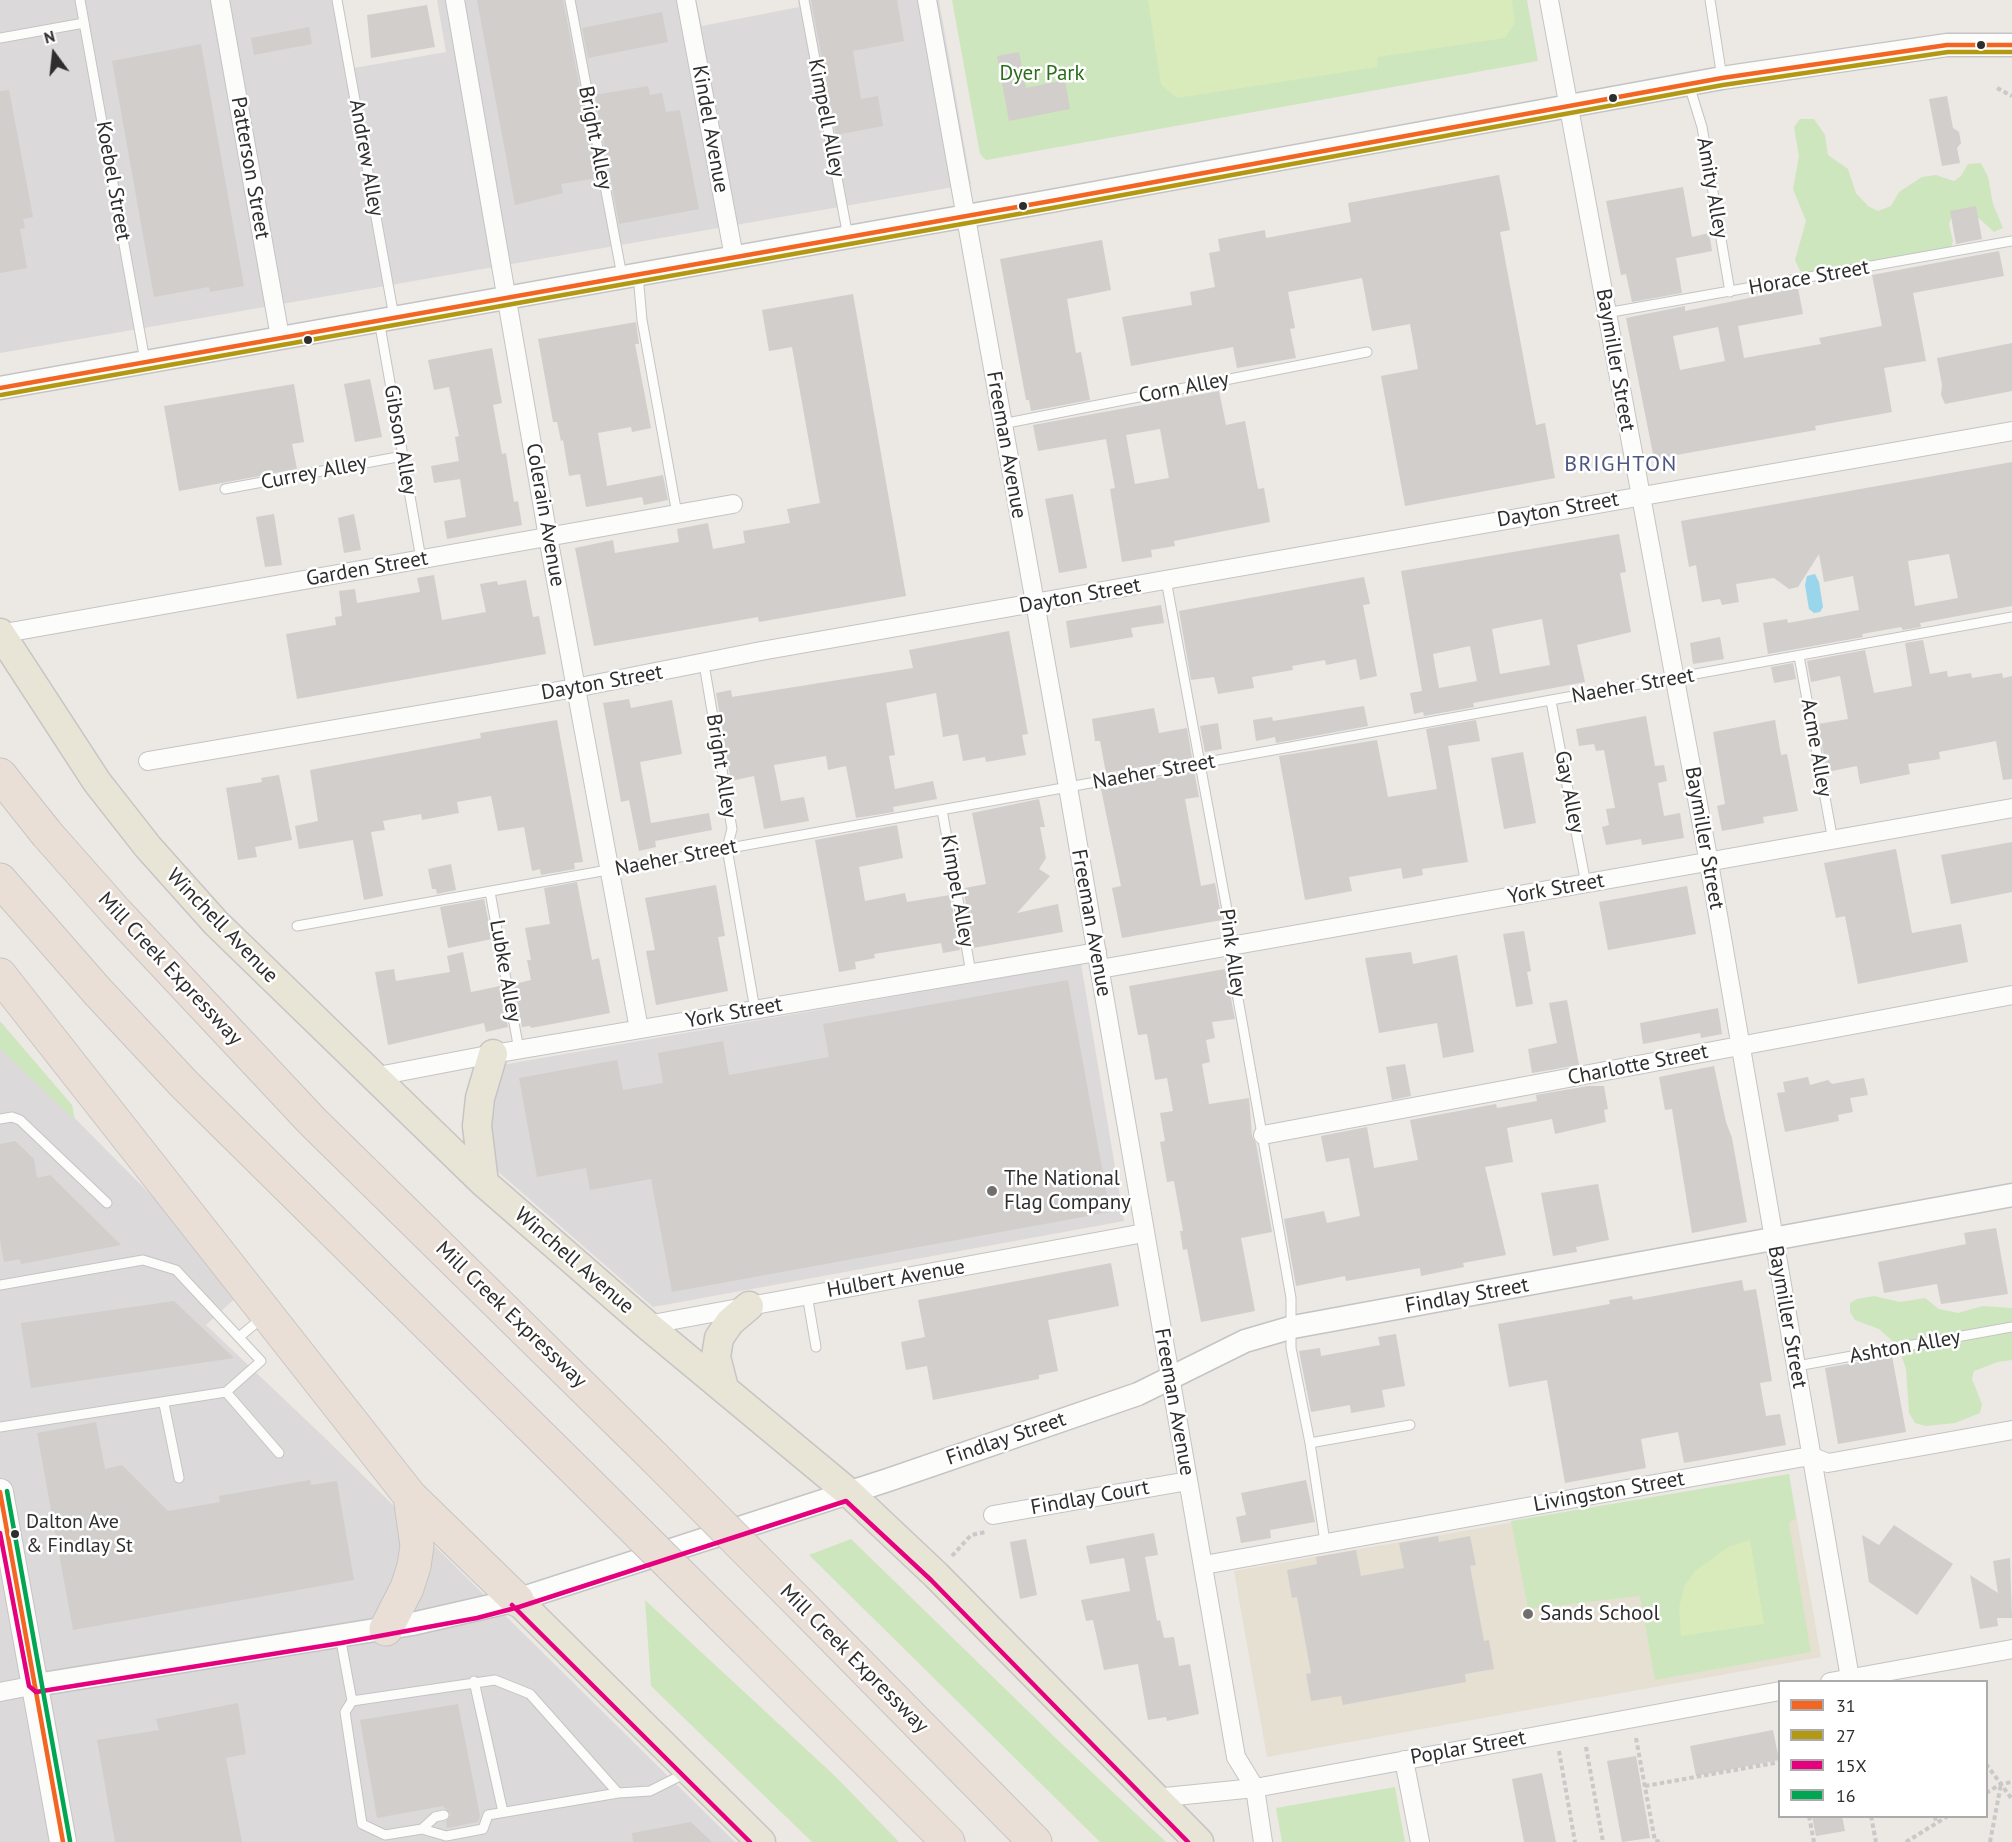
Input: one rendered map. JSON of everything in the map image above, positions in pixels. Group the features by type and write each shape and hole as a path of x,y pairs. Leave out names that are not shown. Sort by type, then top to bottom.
{"highway":[{"name":"Mill Creek Expressway","path":"0,775 116,912 312,1121 654,1457 1035,1842"},
{"path":"0,880 98,992 184,1084 948,1842"},
{"path":"0,975 410,1496 517,1600"},
{"path":"386,1629 407,1588 414,1566 417,1546 410,1496"}],"main road":[{"name":"Winchell Avenue","path":"0,634 97,782 148,847 216,923 484,1183 647,1325 848,1492 936,1575 1199,1842"},
{"path":"484,1183 477,1126 480,1098 506,1052"},
{"path":"724,1388 716,1357 719,1338 730,1322 749,1306"},
{"path":"0,1492 63,1842"},
{"path":"517,1600 760,1842"}],"street":[{"name":"Patterson Street","path":"220,0 280,337"},
{"name":"Colerain Avenue","path":"455,0 575,688 639,1029"},
{"name":"Kindel Avenue","path":"687,0 734,257"},
{"name":"Freeman Avenue","path":"927,0 964,217 1068,787 1236,1757 1255,1788 1263,1842"},
{"name":"Baymiller Street","path":"1549,0 1639,496 1709,863 1850,1678"},
{"path":"0,388 964,217 1569,108 1722,78 1947,45 2012,45"},
{"name":"Dayton Street","path":"148,761 575,688 761,651 2012,431"},
{"name":"Garden Street","path":"0,634 733,504"},
{"name":"York Street","path":"373,1077 506,1052 971,973 1229,948 2012,808"},
{"name":"Charlotte Street","path":"1263,1135 2012,995"},
{"name":"Findlay Street","path":"0,1692 386,1629 517,1600 1138,1394 1170,1376 1245,1341 1293,1327 2012,1195"},
{"name":"Hulbert Avenue","path":"647,1325 1144,1233"},
{"name":"Livingston Street","path":"1204,1565 1810,1456 1828,1463 2012,1430"},
{"name":"Findlay Court","path":"993,1515 1188,1481"},
{"path":"1840,1680 2012,1649"},
{"name":"Poplar Street","path":"1155,1798 1255,1788 1778,1691"},
{"path":"1404,1760 1420,1842"}],"lane":[{"name":"Koebel Street","path":"80,0 146,361"},
{"name":"Andrew Alley","path":"337,0 386,318"},
{"name":"Bright Alley","path":"570,0 630,275 642,320 677,514"},
{"name":"Kimpell Alley","path":"804,0 848,237"},
{"path":"1710,0 1722,78"},
{"path":"0,38 84,23"},
{"name":"Amity Alley","path":"1689,85 1702,127 1730,292"},
{"name":"Horace Street","path":"1606,313 2012,241"},
{"name":"Gibson Alley","path":"386,318 403,456 421,560"},
{"name":"Corn Alley","path":"1002,424 1367,352"},
{"name":"Currey Alley","path":"225,489 403,456"},
{"name":"Pink Alley","path":"1166,580 1198,764 1230,926 1229,948 1291,1298 1293,1327 1291,1348 1310,1443 1325,1542"},
{"name":"Naeher Street","path":"297,926 2012,617"},
{"name":"Acme Alley","path":"1799,656 1833,841"},
{"name":"Bright Alley","path":"704,664 732,830 727,848 755,1010"},
{"name":"Gay Alley","path":"1551,701 1586,884"},
{"name":"Kimpel Alley","path":"942,810 971,973"},
{"name":"Lubke Alley","path":"490,892 506,1052"},
{"path":"0,1119 12,1117 20,1119 107,1203"},
{"path":"0,1285 143,1260 176,1270 261,1361 226,1392 164,1404 0,1427"},
{"path":"807,1295 816,1347"},
{"path":"239,1337 266,1315"},
{"name":"Ashton Alley","path":"1797,1366 2012,1327"},
{"path":"226,1392 279,1453"},
{"path":"164,1404 179,1478"},
{"path":"1310,1443 1410,1425"},
{"path":"340,1636 352,1701 345,1712 362,1824 385,1835 422,1829 446,1836 483,1829 488,1815"},
{"path":"352,1701 474,1681 495,1680 530,1694 618,1793"},
{"path":"474,1681 503,1812"},
{"path":"479,1808 488,1815 618,1793 650,1791 689,1771"},
{"path":"422,1829 435,1817 444,1815"}],"path":[{"path":"1997,88 2012,96"},
{"path":"936,1575 971,1535 993,1531 993,1515"},
{"path":"1636,1737 1655,1842 1663,1842"},
{"path":"1586,1746 1604,1842"},
{"path":"1558,1751 1575,1842"},
{"path":"1645,1786 1778,1762"},
{"path":"1988,1767 2012,1799"},
{"path":"1988,1792 2001,1784 2012,1782"},
{"path":"1990,1842 2001,1784"},
{"path":"1809,1818 1814,1842"},
{"path":"1871,1818 1876,1842"},
{"path":"1935,1818 1936,1824"},
{"path":"1906,1842 1945,1818"}],"shaded area":[{"path":"0,0 342,0 354,68 446,52 437,0 696,0 702,26 799,7 798,0 939,0 971,184 0,353"},
{"path":"1081,964 1124,1221 653,1307 487,1162 496,1066"},
{"path":"0,1043 155,1199 240,1294 206,1325 326,1439 735,1842 0,1842"},
{"name":"Sands School","path":"1789,1474 1821,1657 1267,1757 1234,1571"}],"green space":[{"name":"Dyer Park","path":"952,0 1527,0 1538,61 986,160 980,154"},
{"path":"1148,0 1512,0 1515,23 1505,38 1378,57 1377,67 1177,98 1161,85"},
{"path":"1800,119 1814,119 1825,135 1828,155 1848,169 1856,193 1868,206 1878,211 1891,206 1899,192 1922,177 1936,175 1954,181 1961,176 1968,164 1981,163 1988,177 1993,204 2003,228 1994,232 1973,213 1954,211 1949,224 1953,241 1950,250 1809,273 1800,271 1795,260 1806,221 1793,189 1799,156 1794,127"},
{"path":"0,1021 72,1105 75,1120 0,1049"},
{"path":"1874,1296 1900,1302 1925,1298 1939,1309 1958,1313 1983,1306 2012,1308 2012,1360 1998,1362 1974,1371 1972,1379 1982,1404 1980,1413 1955,1423 1926,1426 1915,1423 1909,1413 1906,1369 1898,1346 1879,1329 1855,1320 1850,1312 1850,1303 1857,1299"},
{"path":"1789,1474 1796,1518 1789,1523 1811,1652 1655,1680 1640,1596 1528,1609 1511,1521"},
{"path":"851,1539 1166,1842 1100,1842 809,1555"},
{"path":"1750,1540 1764,1624 1681,1636 1679,1608 1684,1587 1695,1571 1728,1547"},
{"path":"645,1600 836,1777 899,1842 812,1842 651,1686"},
{"path":"1395,1787 1405,1842 1282,1842 1276,1808"}],"water":[{"path":"1815,574 1819,582 1823,607 1820,612 1814,613 1809,609 1805,585 1807,576"}],"building":[{"path":"477,0 563,0 597,178 561,184 563,193 515,205"},
{"path":"811,0 897,0 904,41 853,51 861,99 878,96 883,126 836,135"},
{"path":"427,5 435,47 371,58 367,15"},
{"path":"662,12 668,42 588,58 582,28"},
{"path":"309,27 312,44 254,55 251,38"},
{"path":"201,44 244,286 210,292 209,287 154,297 112,61"},
{"path":"1019,52 1026,88 1065,80 1070,109 1009,121 997,56"},
{"path":"648,86 650,95 662,93 666,112 680,110 699,209 619,224 595,95"},
{"path":"9,90 33,217 23,219 25,228 20,229 27,268 0,273 0,91"},
{"path":"1947,96 1953,128 1959,132 1961,143 1957,148 1960,163 1942,166 1929,99"},
{"path":"1499,175 1510,230 1500,232 1536,425 1545,423 1555,478 1405,506 1381,376 1418,369 1410,324 1372,331 1362,278 1288,292 1295,328 1290,329 1296,358 1237,368 1233,347 1131,366 1122,317 1192,305 1190,292 1215,287 1209,253 1220,251 1218,239 1265,230 1266,238 1351,222 1348,203"},
{"path":"1683,187 1692,237 1709,233 1712,251 1676,258 1682,293 1632,302 1626,274 1621,275 1606,201"},
{"path":"1976,206 1982,239 1956,244 1950,211"},
{"path":"1102,240 1111,290 1067,299 1076,353 1081,352 1090,400 1031,411 1029,400 1026,400 1000,259"},
{"path":"1999,251 2004,276 1913,293 1926,361 1884,368 1892,412 1815,426 1816,430 1654,459 1626,318 1685,306 1685,311 1798,288 1803,314 1738,326 1744,358 1821,344 1819,338 1882,326 1872,275","holes":["1718,327 1725,361 1680,370 1673,336"]},
{"path":"853,294 906,596 759,622 758,617 594,646 575,548 613,540 615,553 679,542 677,529 708,523 713,549 745,543 743,531 790,523 787,509 820,503 792,347 769,351 762,310"},
{"path":"636,322 639,344 635,344 651,428 632,432 631,427 598,433 607,486 663,475 668,500 644,505 642,497 586,507 580,474 569,476 563,440 561,441 557,422 553,422 538,339"},
{"path":"2012,343 2012,391 1945,404 1941,395 1942,385 1937,358"},
{"path":"492,348 502,403 493,405 502,454 506,453 514,502 518,501 522,525 447,539 444,521 466,517 460,479 434,483 431,466 459,461 455,437 459,436 449,387 434,390 428,360"},
{"path":"370,379 382,437 355,442 344,384"},
{"path":"294,384 304,442 292,444 297,469 179,491 164,406"},
{"path":"1219,391 1226,425 1245,421 1258,489 1264,488 1270,522 1174,541 1175,546 1151,550 1152,557 1122,562 1110,489 1115,488 1106,439 1038,451 1033,425","holes":["1160,429 1169,478 1135,484 1126,435"]},
{"path":"2012,462 2012,606 1920,623 1921,627 1903,630 1901,627 1862,634 1863,637 1768,654 1763,623 1787,619 1788,623 1859,610 1853,576 1824,582 1819,554 1798,587 1789,589 1774,578 1736,584 1739,602 1722,605 1720,599 1702,602 1696,565 1689,567 1681,521","holes":["1949,554 1958,598 1915,606 1908,561"]},
{"path":"1073,494 1087,568 1059,573 1045,499"},
{"path":"274,514 282,565 265,567 256,517"},
{"path":"354,514 361,550 344,553 338,518"},
{"path":"1619,534 1626,572 1620,573 1631,632 1577,645 1585,682 1473,703 1474,707 1424,716 1423,712 1414,714 1410,693 1422,691 1401,571","holes":["1542,619 1550,665 1500,674 1492,629","1470,646 1477,681 1439,688 1433,654"]},
{"path":"434,575 442,620 486,612 480,584 497,581 498,585 526,580 533,617 539,616 546,654 297,699 286,634 336,625 335,617 342,616 339,591 355,589 357,603 420,592 417,578"},
{"path":"1364,577 1370,604 1363,605 1377,676 1360,680 1356,659 1326,665 1325,660 1292,666 1293,670 1252,677 1254,688 1218,694 1214,677 1191,680 1179,611"},
{"path":"1161,605 1164,623 1131,628 1133,637 1070,648 1066,621"},
{"path":"1009,631 1028,734 1022,735 1026,755 986,762 985,757 963,761 958,734 943,737 936,693 886,703 895,755 889,756 895,789 933,781 937,799 893,807 894,812 856,818 846,766 828,770 826,756 774,765 781,801 804,797 809,821 764,829 754,776 731,781 716,693 731,690 732,697 913,668 909,650"},
{"path":"1720,637 1724,659 1693,664 1690,643"},
{"path":"1923,640 1930,674 1947,671 1948,677 1971,673 1972,678 2002,673 2003,678 2012,676 2012,779 2003,780 1996,741 1939,752 1940,759 1908,764 1910,774 1860,784 1857,766 1827,772 1818,724 1848,719 1840,676 1811,682 1807,661 1865,650 1874,693 1912,686 1905,643"},
{"path":"1793,663 1796,679 1774,683 1771,667"},
{"path":"629,699 631,708 672,700 682,754 640,762 651,823 709,813 712,830 655,841 656,847 639,851 629,800 621,802 603,703"},
{"path":"1364,706 1368,726 1276,743 1275,737 1256,741 1253,720 1272,717 1273,721"},
{"path":"1154,708 1159,733 1187,728 1192,758 1106,773 1100,741 1095,741 1092,719"},
{"path":"1646,716 1655,766 1664,765 1667,781 1658,783 1664,816 1680,813 1684,838 1642,845 1641,839 1606,845 1602,827 1609,825 1606,809 1615,808 1604,750 1596,751 1594,744 1579,746 1576,729"},
{"path":"557,720 583,862 574,863 575,869 541,875 540,869 532,871 524,827 498,831 491,796 457,802 459,813 422,820 421,814 383,821 385,830 371,832 383,896 364,900 353,840 299,849 295,826 318,821 310,770 481,738 480,733"},
{"path":"1476,720 1480,741 1448,746 1468,862 1422,869 1423,875 1403,879 1401,868 1349,877 1352,891 1305,900 1279,756 1377,740 1388,797 1437,789 1426,729"},
{"path":"1775,720 1781,755 1787,754 1798,811 1763,817 1764,823 1722,831 1717,806 1725,804 1713,732"},
{"path":"1218,723 1222,749 1205,752 1200,726"},
{"path":"1523,752 1536,823 1504,829 1491,758"},
{"path":"1194,771 1199,797 1185,799 1201,886 1215,883 1222,920 1122,938 1112,888 1121,886 1101,789"},
{"path":"279,775 292,840 255,847 257,857 238,860 226,788 262,782 261,778"},
{"path":"1039,799 1045,827 1040,827 1046,858 1039,869 1050,876 1017,913 1058,904 1063,932 973,948 964,892 965,888 986,884 972,813"},
{"path":"897,825 903,858 859,867 865,901 905,893 907,902 950,895 960,950 943,953 941,943 874,954 875,958 855,962 856,969 839,972 815,840"},
{"path":"2012,842 2012,892 1951,904 1941,855"},
{"path":"1896,849 1912,933 1961,924 1968,962 1858,984 1845,916 1836,918 1824,863"},
{"path":"451,864 456,890 437,894 436,889 432,889 428,869"},
{"path":"577,882 592,960 599,958 610,1013 531,1028 530,1026 522,1027 514,984 531,980 527,960 531,960 525,928 550,924 544,888"},
{"path":"716,885 725,936 718,937 728,991 656,1005 646,951 655,950 645,898"},
{"path":"1687,886 1696,934 1608,950 1599,902"},
{"path":"484,899 492,939 448,948 440,907"},
{"path":"1524,931 1531,971 1527,972 1533,1004 1516,1007 1503,934"},
{"path":"463,952 471,992 500,986 508,1027 486,1032 484,1023 388,1045 375,972 394,969 396,981 450,972 447,956"},
{"path":"1411,952 1413,964 1457,955 1474,1052 1443,1058 1437,1023 1379,1033 1365,958"},
{"path":"1225,969 1235,1019 1212,1022 1215,1038 1206,1040 1210,1062 1202,1064 1209,1104 1249,1098 1252,1136 1256,1143 1272,1232 1241,1238 1255,1311 1201,1322 1187,1249 1183,1250 1180,1231 1183,1231 1174,1181 1167,1182 1160,1142 1165,1141 1160,1113 1173,1111 1167,1078 1155,1080 1147,1034 1138,1035 1129,986"},
{"path":"1068,980 1110,1212 672,1292 651,1179 590,1190 586,1168 537,1177 519,1078 617,1060 623,1090 663,1083 658,1053 723,1041 729,1075 829,1057 823,1024"},
{"path":"1567,1000 1579,1065 1532,1073 1528,1049 1557,1043 1549,1003"},
{"path":"1718,1008 1722,1034 1701,1038 1700,1033 1643,1044 1640,1023"},
{"path":"1405,1064 1411,1096 1392,1100 1386,1067"},
{"path":"1714,1066 1726,1122 1732,1138 1747,1222 1692,1233 1672,1109 1665,1110 1659,1077"},
{"path":"1808,1077 1810,1085 1828,1080 1832,1084 1864,1078 1868,1095 1850,1098 1853,1112 1838,1115 1839,1121 1785,1132 1777,1093 1785,1092 1783,1082"},
{"path":"1588,1086 1604,1086 1608,1109 1604,1110 1606,1122 1555,1134 1552,1119 1507,1128 1513,1162 1485,1167 1506,1255 1463,1263 1464,1267 1421,1276 1420,1268 1346,1281 1345,1276 1296,1286 1284,1219 1324,1211 1327,1223 1360,1216 1349,1158 1326,1162 1321,1136 1367,1127 1374,1168 1418,1160 1410,1120 1496,1104 1497,1108 1537,1101 1536,1095"},
{"path":"15,1141 34,1159 37,1178 50,1175 121,1245 21,1264 20,1259 4,1262 0,1240 0,1144"},
{"path":"1598,1184 1609,1240 1576,1247 1577,1252 1553,1256 1541,1193"},
{"path":"1996,1228 2008,1294 1941,1304 1937,1284 1884,1293 1878,1262 1966,1244 1964,1233"},
{"path":"1111,1263 1119,1306 1048,1320 1058,1371 1039,1375 1039,1379 933,1400 927,1366 906,1370 901,1342 925,1337 918,1300"},
{"path":"1742,1280 1744,1291 1756,1289 1764,1334 1772,1381 1760,1383 1766,1416 1780,1414 1786,1445 1684,1463 1678,1432 1641,1439 1646,1468 1565,1483 1547,1380 1509,1387 1498,1324 1610,1304 1609,1300 1632,1296 1633,1300"},
{"path":"174,1301 234,1358 31,1388 21,1323"},
{"path":"1396,1334 1405,1386 1382,1390 1385,1407 1351,1413 1350,1405 1311,1412 1299,1351 1320,1348 1321,1356 1380,1345 1378,1337"},
{"path":"1892,1356 1906,1432 1838,1444 1825,1368"},
{"path":"96,1422 105,1469 122,1465 168,1511 220,1502 219,1496 310,1480 311,1485 337,1481 354,1580 73,1630 37,1433"},
{"path":"1306,1480 1315,1522 1270,1530 1271,1538 1241,1543 1236,1517 1246,1515 1241,1493"},
{"path":"1894,1525 1953,1564 1917,1615 1869,1582 1862,1535 1879,1545"},
{"path":"1154,1533 1158,1555 1145,1557 1157,1621 1160,1620 1164,1638 1174,1637 1179,1666 1190,1664 1199,1714 1167,1721 1166,1717 1148,1720 1138,1664 1104,1670 1093,1620 1086,1621 1081,1600 1130,1591 1124,1558 1090,1564 1086,1546"},
{"path":"1438,1536 1439,1542 1470,1536 1476,1565 1470,1566 1484,1641 1489,1640 1494,1669 1465,1674 1466,1682 1343,1705 1341,1696 1311,1701 1306,1674 1311,1673 1297,1597 1292,1598 1287,1570 1317,1564 1316,1557 1356,1550 1361,1576 1404,1568 1399,1543"},
{"path":"1026,1539 1037,1595 1020,1599 1010,1542"},
{"path":"2010,1558 2012,1618 1997,1618 1998,1626 1980,1629 1970,1575 1998,1593 1993,1561"},
{"path":"238,1703 246,1754 226,1758 242,1842 115,1842 97,1740 159,1730 156,1719"},
{"path":"458,1704 480,1816 478,1822 447,1828 446,1822 451,1814 443,1806 377,1818 360,1720"},
{"path":"1773,1730 1778,1760 1696,1776 1690,1746"},
{"path":"1636,1756 1650,1838 1622,1842 1607,1761"},
{"path":"1542,1773 1556,1842 1524,1842 1512,1779"},
{"path":"1812,1818 1842,1818 1845,1831 1816,1836"},
{"path":"691,1822 712,1842 633,1842 632,1833"}],"transit line":[{"name":"31","path":"0,388 1051,201 1722,78 1947,45 2012,45"},
{"name":"27","path":"1,395 1052,208 1723,85 1948,52 2012,52"},
{"name":"16","path":"7,1491 70,1841"},
{"name":"31","path":"0,1492 63,1842"},
{"name":"15X","path":"0,1533 29,1686 36,1692 341,1643 477,1618 519,1607 846,1501 931,1580 1188,1842"},
{"name":"15X","path":"512,1605 750,1842"}],"place":[{"name":"The National Flag Company","path":"992,1191"},
{"name":"Dalton Ave & Findlay St","path":"15,1534"},
{"name":"Sands School","path":"1528,1614"}],"district":[{"name":"BRIGHTON","path":"1621,465"}]}
